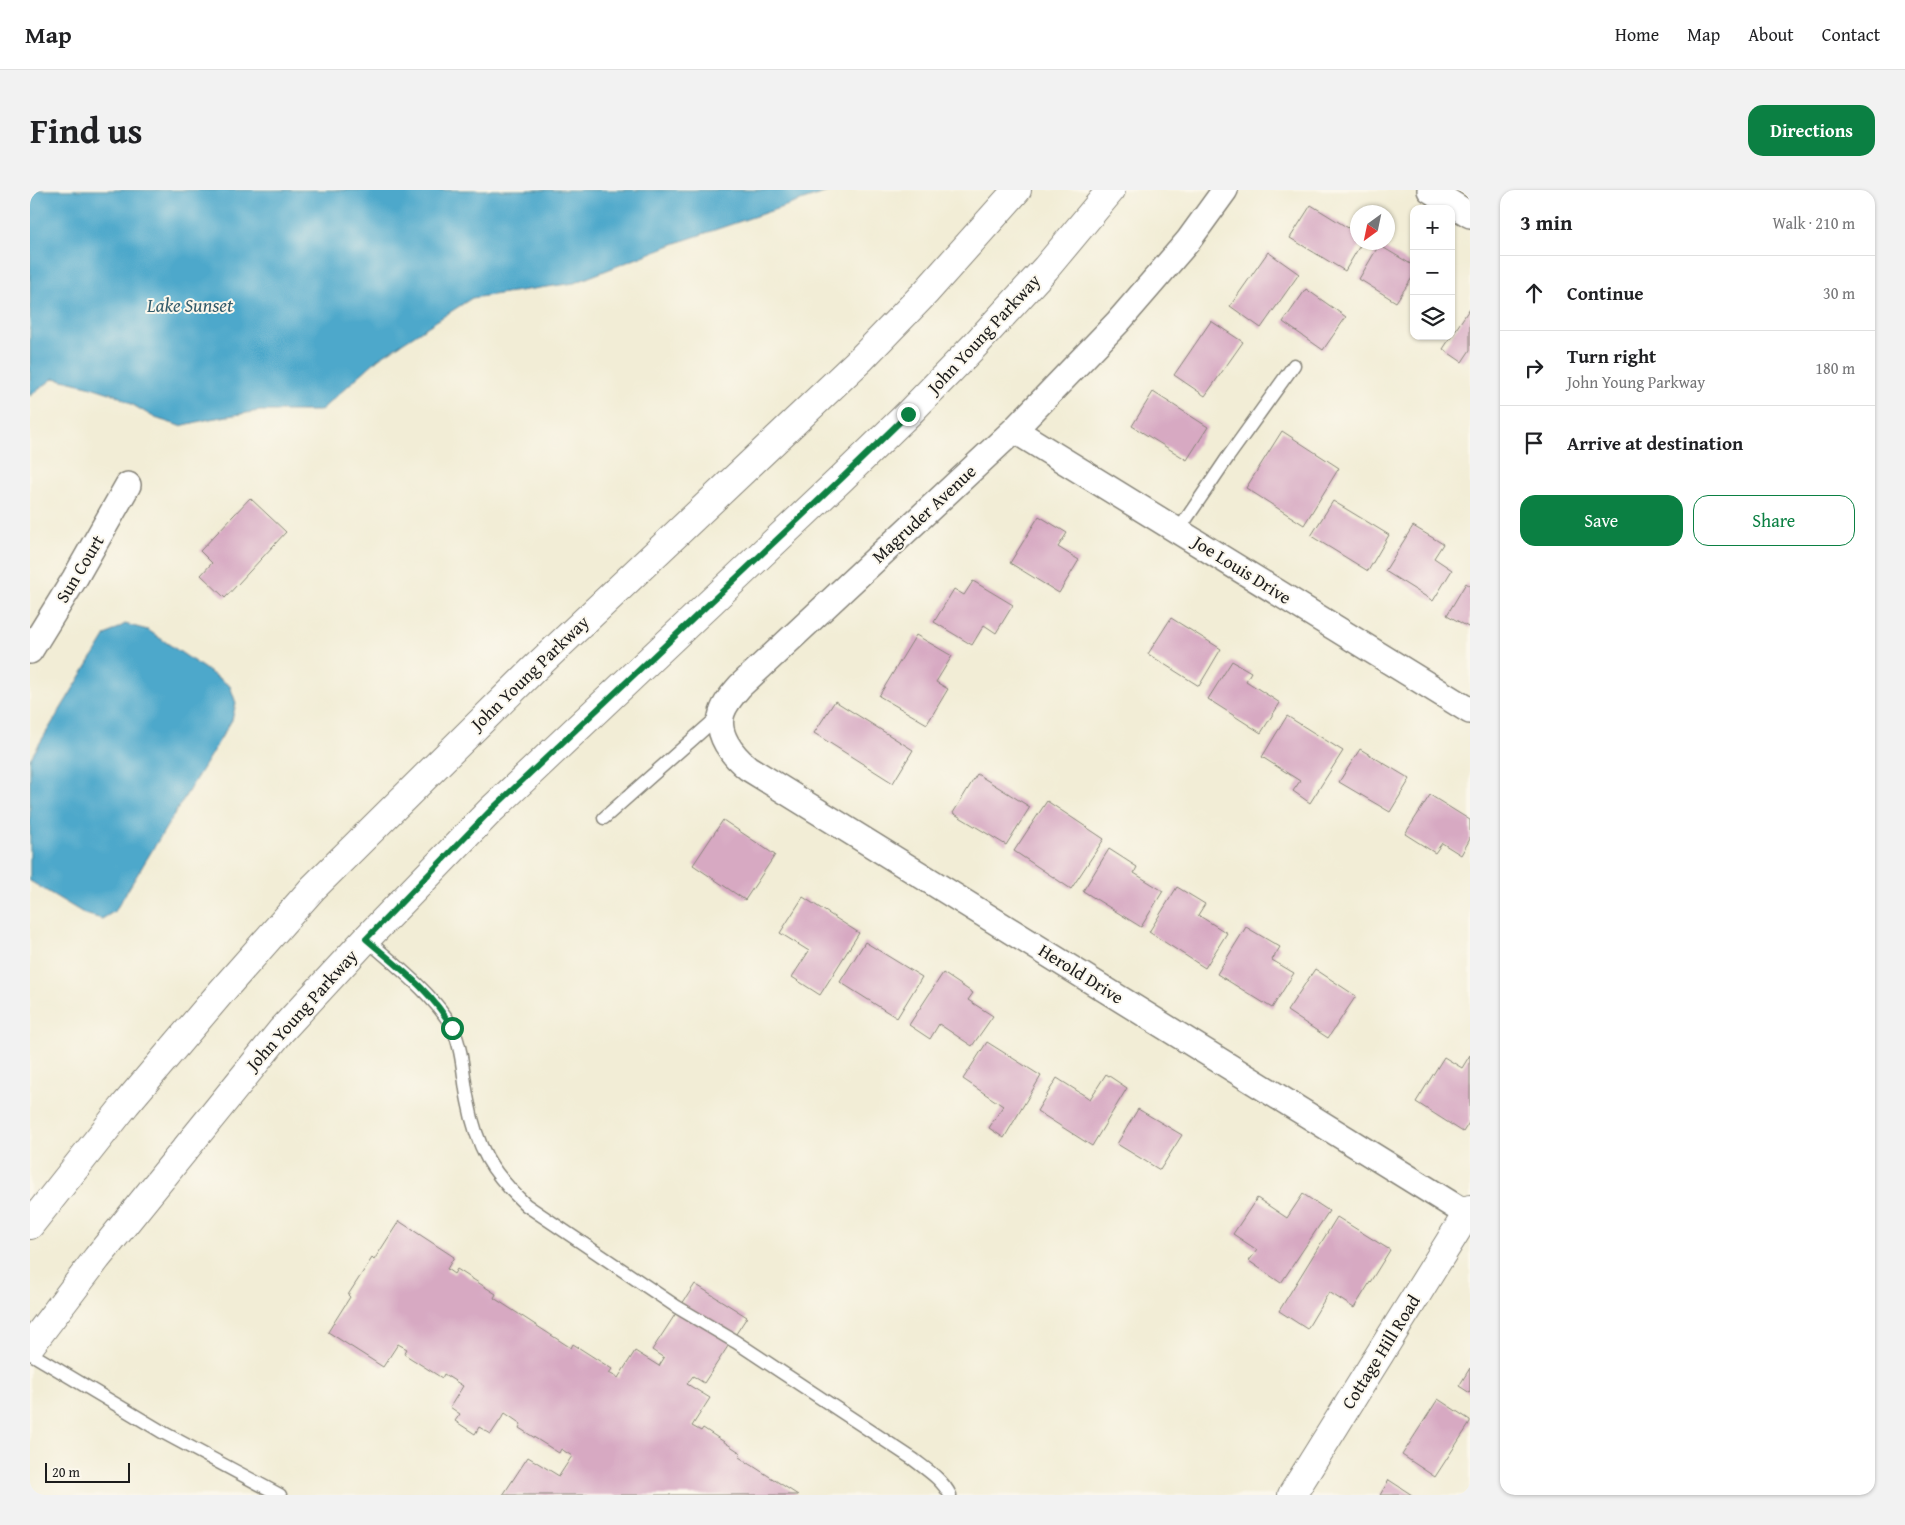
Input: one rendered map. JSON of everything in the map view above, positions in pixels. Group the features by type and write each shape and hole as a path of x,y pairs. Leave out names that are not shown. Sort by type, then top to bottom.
{"main road":[{"name":"John Young Parkway","path":"30,1225 126,1104 222,990 313,888 527,675 862,358 926,292 1017,190"},
{"name":"John Young Parkway","path":"30,1346 114,1236 275,1038 366,939 490,811 908,414 1046,268 1111,190"},
{"name":"Cottage Hill Road","path":"1292,1495 1469,1211"}],"street":[{"name":"Magruder Avenue","path":"721,714 729,699 740,686 1014,430 1118,322 1188,241 1225,190"},
{"path":"1433,191 1470,215"},
{"name":"Joe Louis Drive","path":"1014,430 1470,711"},
{"name":"Sun Court","path":"30,651 75,578 128,485"},
{"name":"Herold Drive","path":"721,714 722,734 726,744 736,758 748,768 1469,1211"}],"lane":[{"path":"1178,531 1294,365"},
{"name":"Magruder Avenue","path":"604,818 721,714"},
{"path":"366,939 443,1011 457,1039 477,1138 488,1162 505,1185 526,1205 677,1307 736,1342 913,1459 936,1476 946,1486 950,1495"},
{"path":"30,1353 164,1433 280,1495"}],"water":[{"name":"Lake Sunset","path":"30,190 833,190 676,243 574,283 472,298 379,358 320,411 259,411 180,426 155,418 116,395 54,378 30,396"},
{"path":"125,624 148,630 230,686 236,703 232,720 115,911 102,919 85,914 30,881 30,759 106,635"}],"building":[{"path":"1311,205 1350,229 1350,250 1357,250 1345,271 1290,238"},
{"path":"1376,250 1387,250 1410,264 1410,281 1396,302 1359,279"},
{"path":"1268,252 1299,274 1261,328 1230,306"},
{"path":"1306,289 1346,317 1323,350 1283,322"},
{"path":"1470,308 1470,350 1462,362 1443,349 1449,340 1455,340 1455,331"},
{"path":"1211,321 1243,342 1205,396 1174,375"},
{"path":"1153,392 1208,427 1187,460 1132,426"},
{"path":"1282,431 1339,468 1304,525 1246,488"},
{"path":"250,498 286,532 225,598 201,575 212,563 200,551"},
{"path":"1333,501 1389,535 1368,571 1311,536"},
{"path":"1039,516 1067,533 1058,547 1079,560 1059,593 1010,563"},
{"path":"1413,526 1443,544 1434,558 1452,570 1433,601 1385,571"},
{"path":"973,581 1013,605 996,633 984,625 972,645 934,622 954,589 964,595"},
{"path":"1466,583 1470,586 1470,628 1447,615"},
{"path":"1171,618 1221,649 1199,686 1148,654"},
{"path":"916,635 952,656 936,682 948,689 927,724 879,696"},
{"path":"1232,661 1251,672 1246,681 1280,703 1261,733 1208,699"},
{"path":"835,701 913,750 893,783 814,733"},
{"path":"1287,716 1343,751 1310,803 1293,791 1300,781 1262,757"},
{"path":"1360,749 1410,779 1390,812 1339,782"},
{"path":"977,774 1030,807 1006,845 953,813"},
{"path":"1430,795 1470,820 1470,839 1461,855 1442,843 1435,853 1405,834"},
{"path":"1047,801 1104,839 1071,889 1014,851"},
{"path":"723,820 775,855 745,900 693,865"},
{"path":"1109,849 1137,867 1134,873 1163,891 1141,927 1083,891"},
{"path":"1177,887 1205,904 1198,915 1227,933 1205,968 1149,932"},
{"path":"803,897 859,933 820,995 792,977 809,951 780,933"},
{"path":"1246,927 1280,947 1272,960 1294,973 1272,1008 1217,974"},
{"path":"865,942 922,977 897,1018 840,982"},
{"path":"1315,969 1356,996 1328,1038 1287,1011"},
{"path":"943,973 973,993 968,1000 993,1016 972,1046 939,1024 930,1039 909,1025"},
{"path":"987,1042 1041,1076 1004,1138 989,1128 1003,1106 963,1079"},
{"path":"1470,1055 1470,1121 1463,1132 1416,1102 1444,1057 1462,1068"},
{"path":"1106,1074 1127,1088 1092,1146 1037,1111 1057,1078 1090,1099"},
{"path":"1138,1109 1182,1135 1160,1170 1117,1144"},
{"path":"1303,1194 1329,1211 1281,1283 1249,1261 1257,1250 1233,1234 1257,1198 1287,1218"},
{"path":"1337,1217 1390,1250 1354,1308 1329,1292 1307,1329 1279,1311"},
{"path":"399,1221 454,1257 447,1269 454,1274 457,1269 496,1294 494,1298 571,1348 573,1344 612,1369 609,1373 618,1378 635,1351 659,1366 664,1358 652,1350 695,1284 747,1317 704,1383 693,1376 687,1384 710,1398 692,1426 701,1431 703,1428 741,1453 739,1457 798,1495 503,1495 528,1457 559,1476 572,1456 561,1449 559,1453 519,1428 521,1424 505,1413 491,1434 479,1427 475,1434 455,1421 460,1414 450,1407 463,1386 444,1374 442,1378 404,1354 407,1349 398,1344 383,1367 328,1332 350,1297 348,1295 372,1258 374,1260"},
{"path":"1470,1368 1470,1393 1459,1386"},
{"path":"1438,1399 1470,1420 1470,1423 1435,1477 1402,1455"},
{"path":"1389,1480 1412,1495 1380,1495"}],"route":[{"path":"452,1028 443,1011 366,939 490,811 908,414"}]}
